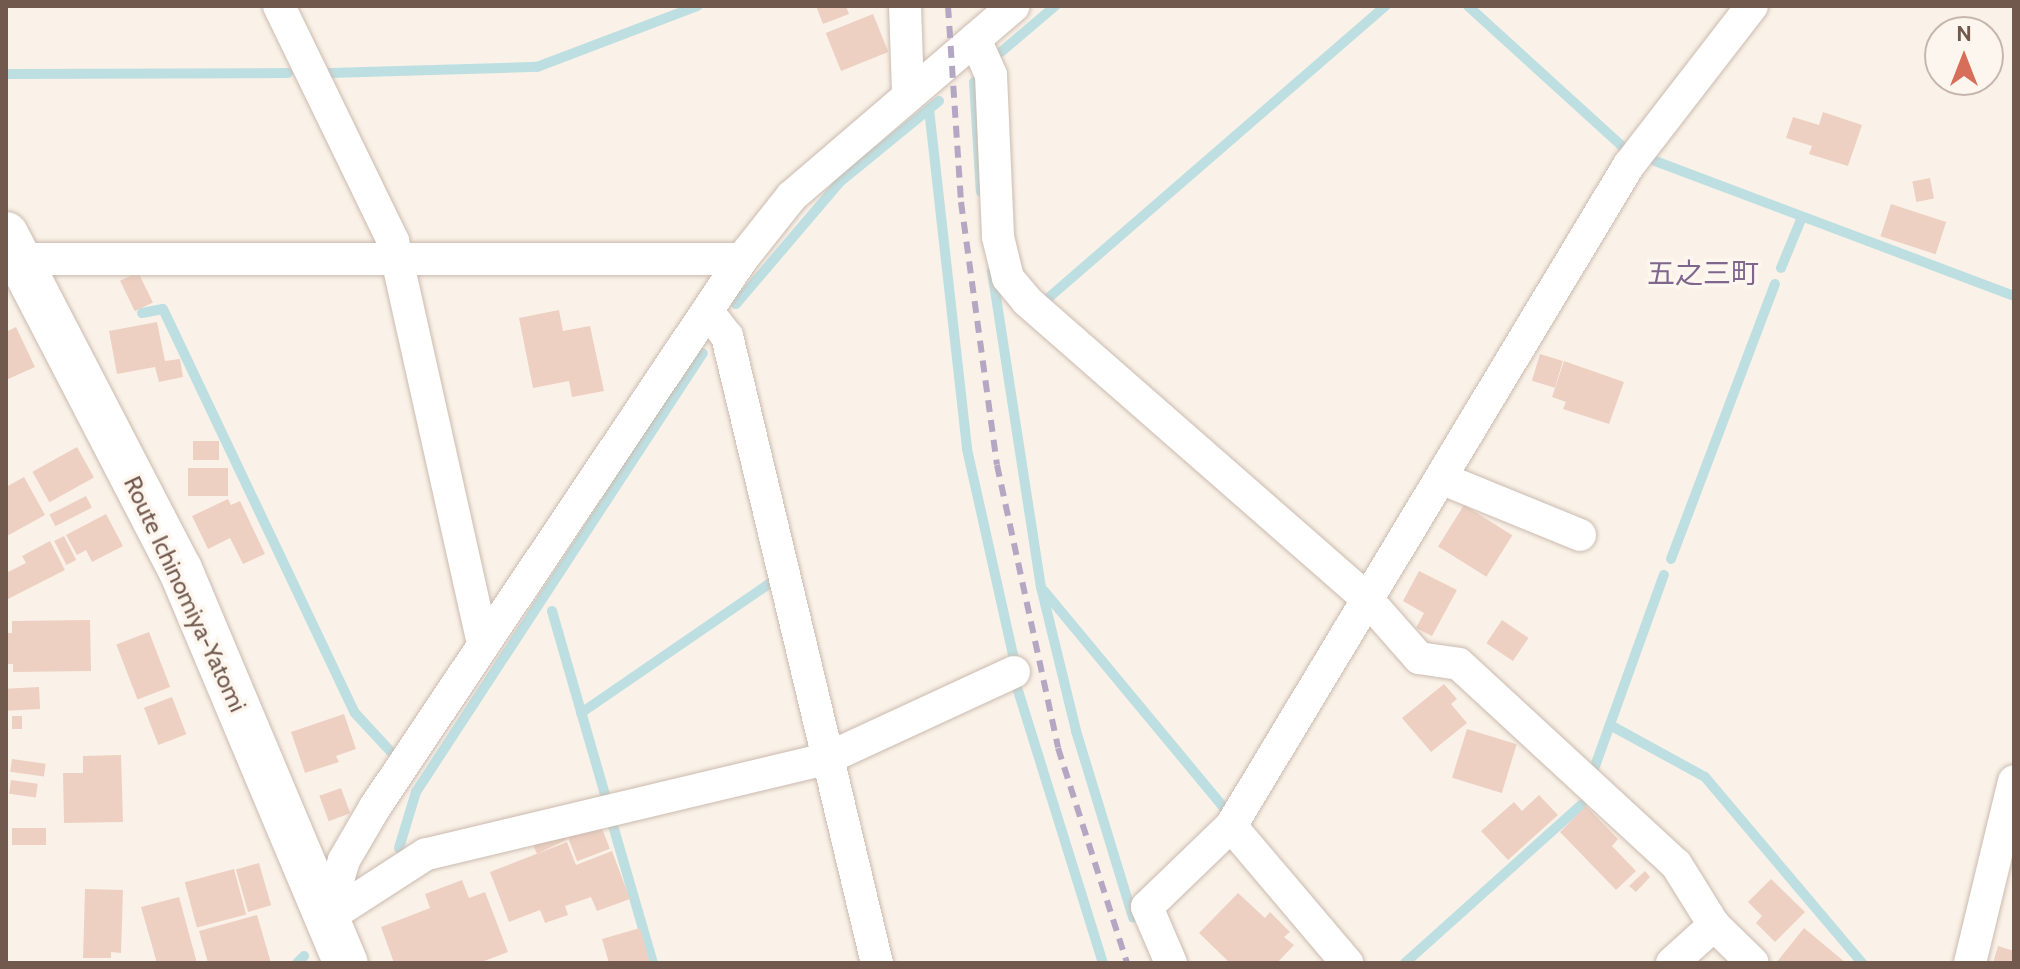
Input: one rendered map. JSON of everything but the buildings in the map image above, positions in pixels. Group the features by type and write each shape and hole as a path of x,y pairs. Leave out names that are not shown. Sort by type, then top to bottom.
{"main road":[{"name":"Route Ichinomiya-Yatomi","path":"12,246 180,569 346,963"}],"street":[{"path":"279,6 393,241 394,260 483,645"},
{"path":"905,6 908,94"},
{"path":"327,918 344,860 483,645 742,259 792,196 1014,6"},
{"path":"1171,963 1147,907 1231,826 1443,479 1629,165 1752,6"},
{"path":"975,39 991,75 998,237 1008,278 1027,301 1367,599 1419,658 1459,664 1676,864 1714,925 1753,963"},
{"path":"12,246 394,260 742,259"},
{"path":"708,312 727,336 877,963"},
{"path":"1443,479 1580,535"},
{"path":"327,918 426,854 826,759 1014,672"},
{"path":"1970,963 2012,799"},
{"path":"1231,826 1347,963"},
{"path":"1672,963 1714,925"}],"waterway":[{"path":"330,73 537,67 698,6"},
{"path":"1001,52 1055,6"},
{"path":"1046,300 1385,6"},
{"path":"1468,6 1632,155"},
{"path":"6,74 288,73"},
{"path":"974,82 981,192"},
{"path":"736,304 840,182 939,101"},
{"path":"929,109 967,449 1015,664"},
{"path":"1655,161 2014,296"},
{"path":"1781,268 1802,217"},
{"path":"992,271 1041,587 1076,731 1133,918"},
{"path":"1671,559 1775,284"},
{"path":"142,313 163,309 355,713 391,752"},
{"path":"399,848 416,792 703,353"},
{"path":"1590,780 1664,575"},
{"path":"581,713 773,581"},
{"path":"1044,591 1231,816"},
{"path":"552,611 606,798"},
{"path":"1016,684 1103,963"},
{"path":"1610,725 1705,777 1862,963"},
{"path":"1405,963 1581,805"},
{"path":"612,822 653,963"},
{"path":"297,963 304,956"}],"railway":[{"path":"948,6 961,202 997,465 1058,748 1127,963"}],"district":[{"name":"五之三町","path":"1703,273"}]}
